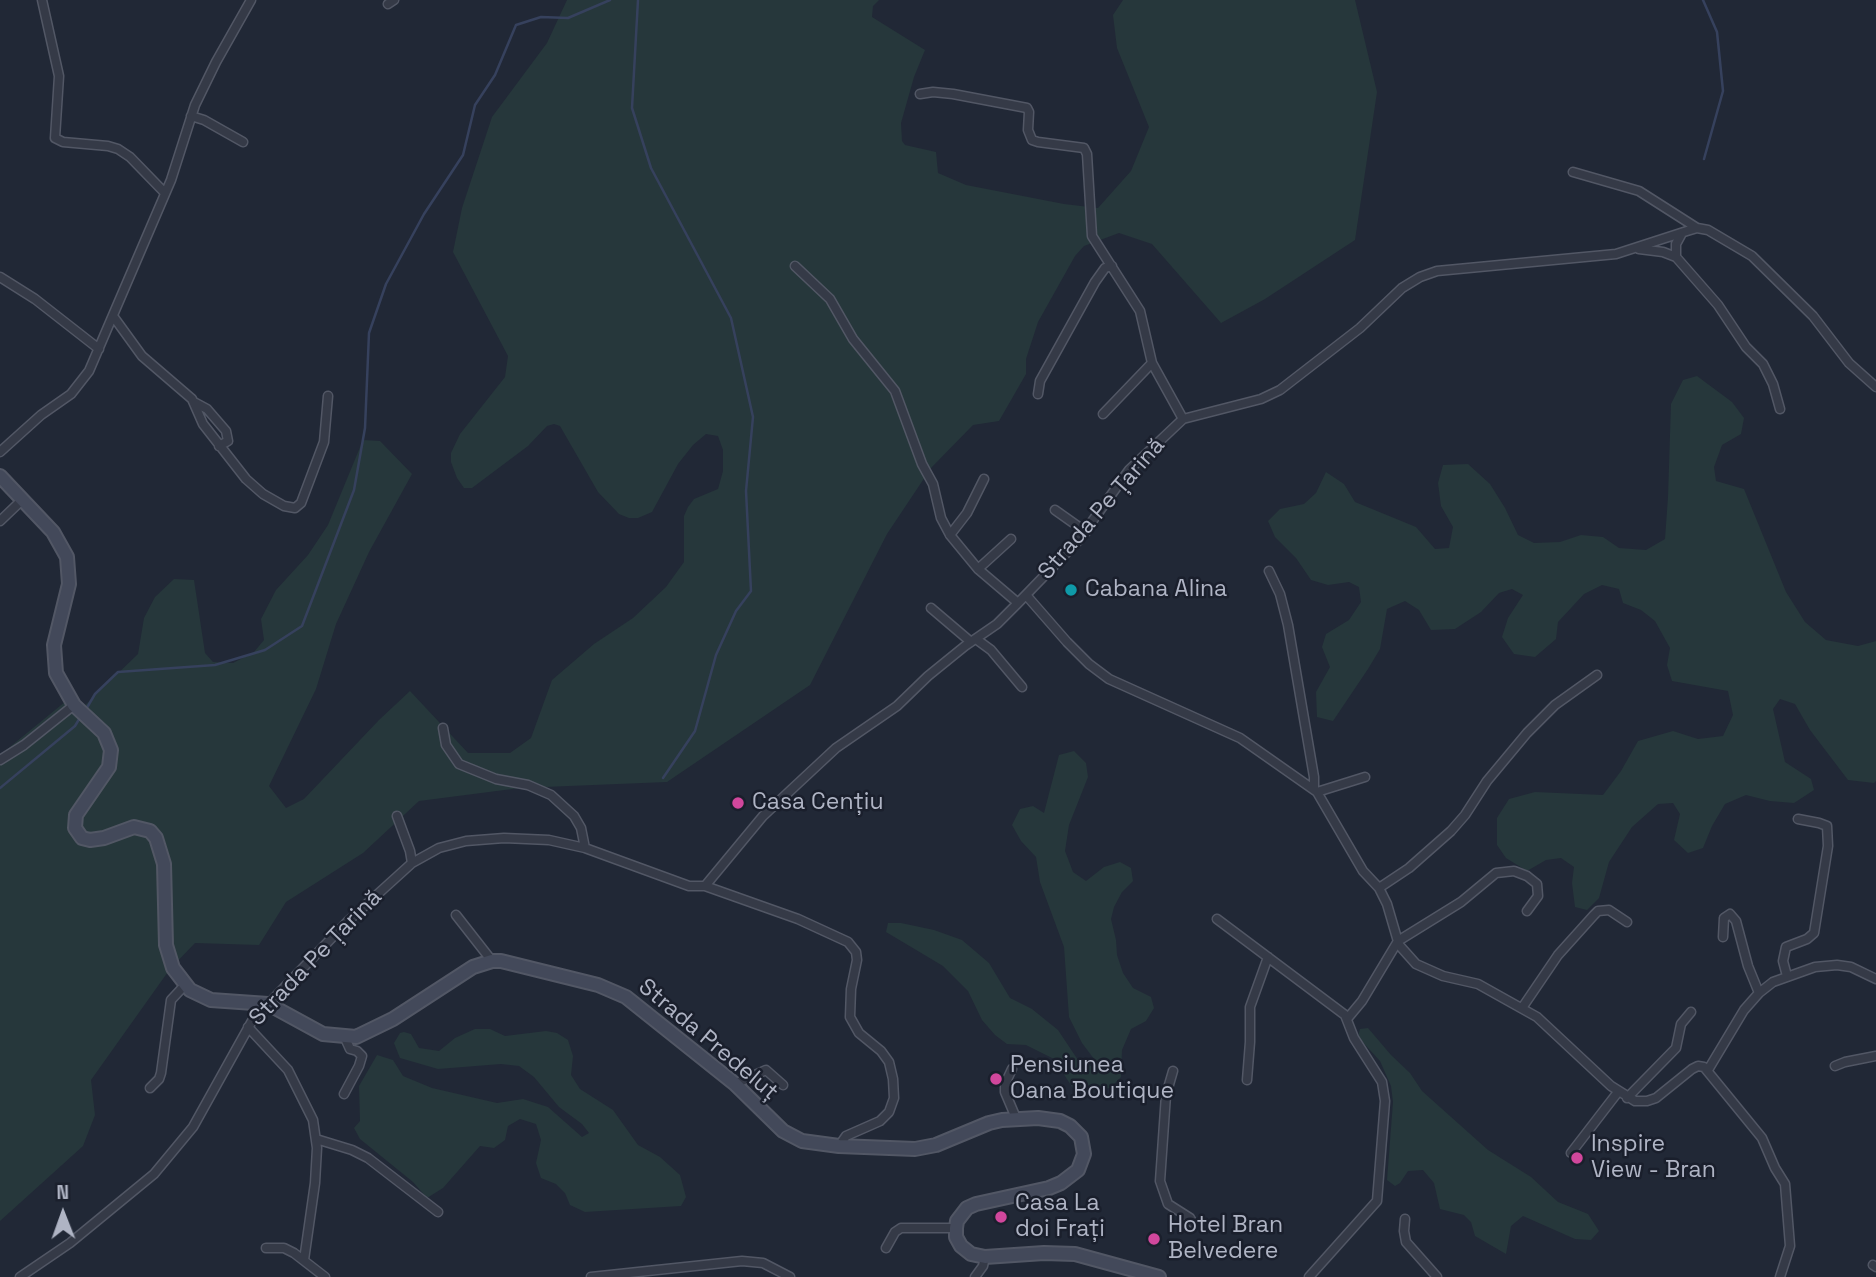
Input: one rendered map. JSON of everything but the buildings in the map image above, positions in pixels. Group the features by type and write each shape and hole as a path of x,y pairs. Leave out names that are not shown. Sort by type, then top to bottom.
{"main road":[{"path":"0,476 53,532 67,556 69,584 56,635 56,673 80,711 109,741 111,759 104,776 76,815 75,828 82,838 90,840 134,827 150,831 156,838 164,864 166,945 173,968 185,985 196,994 211,1000 268,1004 315,1031 345,1038 356,1037 375,1029 465,972 492,961"},
{"name":"Strada Predeluț","path":"492,961 514,963 598,985 618,993 636,1004 735,1084 775,1125 792,1137 815,1144 927,1148 989,1123 1016,1118 1050,1119 1070,1125 1082,1137 1083,1162 1072,1177 1061,1183 967,1208 957,1220 956,1228"},
{"path":"956,1228 956,1237 961,1246 971,1254 985,1258 1061,1253 1087,1257 1159,1277"}],"street":[{"path":"42,0 59,76 55,138 63,142 118,149 130,157 165,193"},
{"path":"0,452 41,415 71,394 89,371 165,193 191,116 211,71 251,0"},
{"path":"919,94 953,94 1027,108 1028,130 1032,140 1084,148 1087,154 1092,236 1140,311 1152,363 1183,419"},
{"path":"191,116 204,120 243,142"},
{"path":"1573,172 1639,191 1697,229 1708,230 1752,257 1813,316 1849,363 1876,387"},
{"name":"Strada Pe Țarină","path":"705,886 762,816 836,748 897,706 928,676 997,624 1086,532 1129,470 1183,419 1261,399 1280,390 1360,328 1402,288 1420,277 1437,271 1616,254 1697,229"},
{"path":"1676,257 1676,244 1682,233"},
{"path":"1635,248 1676,257 1762,364 1773,384 1780,409"},
{"path":"795,266 830,299 853,339 895,391 922,464 933,484 941,518 950,535 978,569 1018,603"},
{"path":"1038,394 1040,381 1095,282 1105,268 1112,266"},
{"path":"0,277 35,299 99,349"},
{"path":"113,316 142,356 194,402 207,409 226,431 228,440 219,446"},
{"path":"1103,414 1152,363"},
{"path":"194,402 203,424 246,479 263,494 284,506 299,506 324,442 328,396"},
{"path":"950,535 967,513 985,478"},
{"path":"0,521 22,500"},
{"path":"1055,510 1086,532"},
{"path":"978,569 1011,539"},
{"path":"1269,571 1280,594 1288,625 1316,790 1363,871 1379,888 1387,904 1398,941 1407,957 1425,969 1443,976 1478,984 1522,1008 1564,1040 1627,1098 1647,1101 1669,1089 1698,1066 1707,1070 1762,1138 1785,1184 1790,1246 1780,1277"},
{"path":"1026,595 1088,664 1109,680 1240,738 1316,790 1365,777"},
{"path":"931,608 973,640 991,650 1022,687"},
{"path":"1379,888 1409,868 1451,831 1487,781 1527,733 1555,705 1597,675"},
{"path":"0,760 80,711"},
{"path":"443,728 446,745 460,764 496,779 528,785 551,795 574,816 582,828 585,848"},
{"path":"397,816 412,863"},
{"path":"1787,976 1783,961 1786,947 1807,939 1814,933 1828,846 1827,826 1798,819"},
{"name":"Strada Pe Țarină","path":"20,1277 70,1243 154,1174 193,1127 248,1027 348,921 412,863 448,845 484,839 549,840 585,848 689,886 705,886 798,919 829,932 853,947 858,960 851,989 850,1017 859,1033 881,1051 889,1062 894,1079 894,1098 889,1112 880,1121 846,1136 839,1146"},
{"path":"1347,1019 1362,1001 1398,941 1461,902 1501,871 1514,871 1537,884 1538,896 1527,911"},
{"path":"1522,1008 1558,955 1598,911 1609,910 1627,922"},
{"path":"1723,937 1724,918 1730,914 1737,921 1748,966 1759,993"},
{"path":"456,915 492,961"},
{"path":"1217,919 1339,1009 1347,1019 1354,1038 1380,1076 1384,1090 1377,1196 1374,1205 1309,1277"},
{"path":"1247,1080 1251,1042 1250,1007 1268,957"},
{"path":"1707,1070 1744,1010 1773,982 1815,967 1837,965 1851,967 1876,979"},
{"path":"150,1088 161,1073 171,1000 185,985"},
{"path":"1627,1098 1676,1048 1681,1024 1691,1012"},
{"path":"248,1027 288,1070 313,1119 316,1139 315,1184 307,1262 312,1277"},
{"path":"344,1094 362,1056 350,1049 345,1038"},
{"path":"1835,1066 1876,1056"},
{"path":"1012,1069 1004,1092 1016,1118"},
{"path":"735,1084 766,1070 783,1085"},
{"path":"1172,1070 1166,1095 1160,1181 1168,1204 1190,1218 1193,1223"},
{"path":"1571,1153 1618,1092"},
{"path":"316,1139 368,1158 438,1212"},
{"path":"1405,1219 1406,1242 1437,1277"},
{"path":"886,1248 895,1232 901,1228 956,1228"},
{"path":"266,1248 285,1248 325,1277"},
{"path":"975,1277 985,1258"},
{"path":"591,1277 742,1261 763,1263 790,1277"}],"shaded area":[{"path":"567,0 879,0 873,6 872,17 925,50 901,123 902,141 905,145 936,152 938,173 966,185 1098,208 1131,171 1149,127 1117,48 1113,15 1123,0 1355,0 1377,92 1355,240 1265,299 1221,323 1152,244 1119,233 1084,246 1075,256 1038,322 1026,359 1026,374 999,421 973,425 931,468 887,534 810,685 667,782 520,788 419,801 363,853 286,902 259,945 195,943 170,969 91,1080 95,1115 83,1146 0,1221 0,755 71,697 82,708 138,654 144,618 155,597 174,579 194,580 205,653 213,662 233,663 254,652 264,640 261,619 276,590 308,555 328,525 363,440 380,441 412,474 369,552 336,624 316,689 269,786 286,808 304,799 410,691 468,753 510,753 531,738 552,680 594,644 633,618 666,587 684,562 684,516 688,507 694,499 718,489 723,471 723,450 718,436 706,434 678,464 652,512 638,518 619,514 598,492 560,426 554,424 547,426 528,446 472,488 464,488 451,462 451,453 460,434 505,377 508,356 453,252 462,208 492,117 547,43"},
{"path":"1697,376 1732,402 1744,418 1741,434 1722,445 1714,467 1716,481 1744,489 1786,592 1805,622 1826,640 1858,646 1876,641 1876,781 1848,780 1810,730 1795,704 1780,699 1773,709 1785,762 1811,779 1814,790 1794,803 1746,795 1725,804 1703,848 1688,853 1674,840 1680,814 1673,803 1658,804 1632,827 1609,862 1599,898 1587,910 1575,907 1572,883 1574,867 1561,858 1546,860 1527,871 1506,858 1497,845 1497,818 1509,799 1535,792 1603,795 1638,741 1673,731 1698,739 1723,736 1733,715 1728,691 1672,681 1667,665 1670,648 1655,621 1641,610 1623,603 1619,589 1602,585 1584,594 1558,622 1556,639 1535,657 1514,654 1502,637 1508,618 1523,595 1512,589 1499,593 1481,612 1455,629 1431,630 1419,610 1405,601 1387,609 1380,649 1368,669 1333,721 1317,717 1316,692 1330,667 1322,647 1326,634 1349,620 1361,602 1359,587 1349,582 1328,585 1311,580 1296,558 1275,537 1268,521 1280,509 1304,504 1316,493 1326,472 1344,484 1355,502 1416,527 1435,549 1449,548 1453,527 1441,506 1438,483 1443,465 1468,464 1490,484 1518,535 1534,543 1560,542 1581,535 1603,537 1619,548 1646,550 1665,539 1671,404 1683,380"},
{"path":"1074,751 1086,763 1088,777 1069,825 1065,851 1073,872 1086,881 1104,867 1120,862 1131,868 1133,881 1122,892 1111,919 1123,973 1133,988 1151,997 1154,1008 1146,1021 1131,1029 1122,1050 1121,1077 1110,1088 1090,1091 1074,1090 1054,1059 1026,1045 1007,1044 995,1035 982,1020 968,991 943,966 886,932 888,923 901,923 934,930 962,940 989,963 1010,998 1032,1009 1058,1030 1078,1060 1093,1067 1094,1059 1082,1043 1069,1017 1064,947 1040,882 1036,857 1021,841 1012,825 1020,809 1033,806 1044,813 1059,755"},
{"path":"1368,1028 1410,1073 1422,1091 1488,1150 1531,1177 1558,1202 1588,1214 1599,1231 1591,1240 1575,1239 1523,1216 1511,1226 1506,1254 1475,1236 1471,1222 1464,1215 1440,1209 1434,1183 1423,1170 1408,1171 1395,1186 1387,1180 1393,1102 1391,1086 1380,1061 1358,1037 1360,1029"},
{"path":"475,1029 490,1029 505,1036 546,1031 557,1033 568,1040 573,1056 571,1075 580,1089 613,1110 638,1145 660,1157 680,1175 686,1197 681,1206 585,1212 570,1205 565,1193 556,1184 541,1178 536,1163 541,1140 536,1124 520,1119 508,1126 505,1140 494,1148 480,1146 443,1188 427,1198 413,1182 360,1139 354,1128 360,1121 359,1086 377,1055 393,1060 403,1076 432,1088 497,1103 523,1099 548,1107 582,1137 589,1133 582,1124 559,1107 534,1077 519,1066 501,1064 438,1069 400,1058 394,1043 400,1033 404,1032 411,1034 419,1048 439,1051 455,1038"}],"waterway":[{"path":"85,711 95,694 118,672 215,665 265,650 302,626 354,490 365,428 369,333 386,284 424,214 463,155 475,105 495,75 516,25 541,17 568,18 610,0"},
{"path":"638,0 632,108 651,168 731,318 753,417 746,491 751,591 736,611 716,655 695,731 663,778"},
{"path":"1703,0 1717,32 1723,91 1704,159"},
{"path":"0,788 75,726 81,716"}],"place":[{"name":"Cabana Alina","path":"1071,590"},
{"name":"Casa Cențiu","path":"738,803"},
{"name":"Pensiunea Oana Boutique","path":"996,1079"},
{"name":"Inspire View - Bran","path":"1577,1158"},
{"name":"Casa La doi Frați","path":"1001,1217"},
{"name":"Hotel Bran Belvedere","path":"1154,1239"}]}
